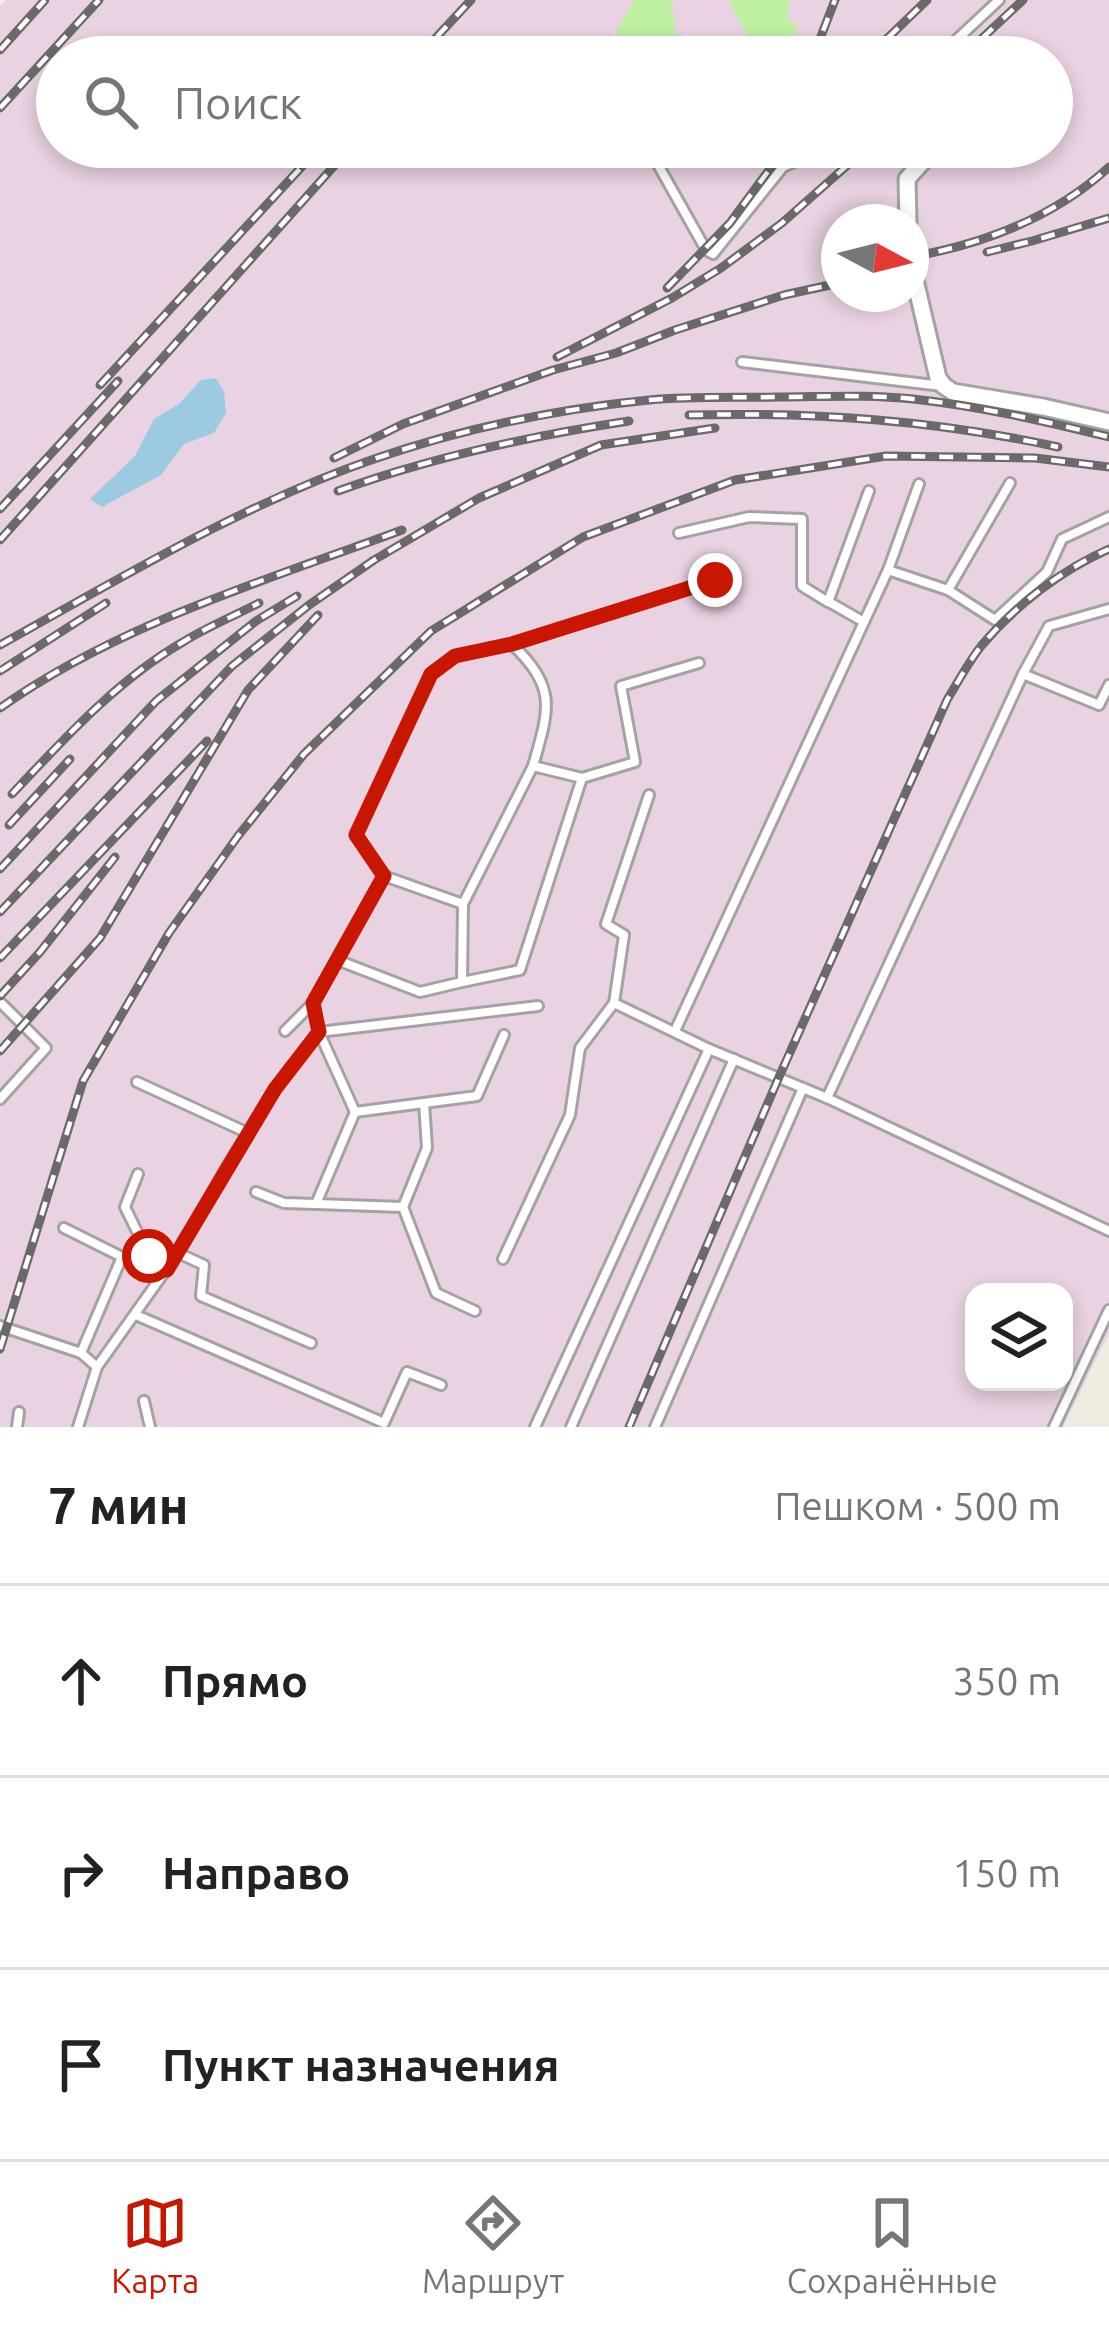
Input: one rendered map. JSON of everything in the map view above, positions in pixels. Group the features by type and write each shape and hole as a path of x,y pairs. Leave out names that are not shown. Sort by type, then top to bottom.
{"street":[{"path":"908,204 907,179 917,168"},
{"path":"923,312 938,377 953,392 1109,422"}],"lane":[{"path":"960,36 999,0"},
{"path":"659,168 712,254 783,168"},
{"path":"742,362 944,386"},
{"path":"948,590 1010,483"},
{"path":"675,1031 888,570 920,484"},
{"path":"828,602 869,491"},
{"path":"679,533 749,517 802,519 802,586 864,622"},
{"path":"888,570 948,590 995,620 1047,572 1062,539 1109,518"},
{"path":"464,904 384,876 356,835 431,674 455,656 512,644 715,580"},
{"path":"827,1098 1049,626 1109,609"},
{"path":"462,982 464,904 533,766 545,723 547,693 535,666 512,644"},
{"path":"533,766 582,778 635,762 621,686 699,663"},
{"path":"1023,674 1104,708 1109,685"},
{"path":"337,960 419,992 520,970 582,778"},
{"path":"503,1258 570,1115 580,1048 614,1003 624,935 606,924 649,795"},
{"path":"285,1031 313,1003 384,876"},
{"path":"313,1003 319,1032 356,1112 316,1204"},
{"path":"614,1003 1109,1231"},
{"path":"0,1099 46,1048 2,1004"},
{"path":"78,1427 97,1366 167,1270 275,1089 319,1032 538,1006"},
{"path":"356,1112 477,1096 503,1035"},
{"path":"535,1427 709,1049"},
{"path":"571,1427 734,1059"},
{"path":"137,1082 248,1133"},
{"path":"656,1427 803,1088"},
{"path":"424,1103 427,1148 403,1207 436,1293 475,1312"},
{"path":"138,1174 124,1208 149,1256 167,1270"},
{"path":"256,1192 284,1203 403,1207"},
{"path":"64,1228 122,1257 81,1353"},
{"path":"178,1253 204,1265 201,1296 311,1343"},
{"path":"1054,1427 1109,1310"},
{"path":"136,1315 383,1425 407,1372 441,1385"},
{"path":"0,1326 81,1353 97,1366"},
{"path":"1096,1337 1109,1343"},
{"path":"145,1401 150,1427"},
{"path":"16,1427 19,1412"}],"shaded area":[{"path":"6,0 1109,0 1109,1333 1063,1427 0,1427 0,6"}],"green space":[{"path":"634,0 671,0 677,36 614,36"},
{"path":"732,0 790,0 787,17 798,27 796,36 748,36"}],"water":[{"path":"216,378 224,392 226,413 214,433 184,444 161,475 102,507 90,499 135,456 154,419 179,404 201,380"}],"railway":[{"path":"0,50 45,0"},
{"path":"66,36 99,0"},
{"path":"438,36 471,0"},
{"path":"821,36 835,0"},
{"path":"890,36 927,0"},
{"path":"984,36 1023,0"},
{"path":"0,108 36,69"},
{"path":"929,253 1017,226 1065,200 1109,167"},
{"path":"100,385 301,168"},
{"path":"0,540 332,168"},
{"path":"667,288 730,223 771,168"},
{"path":"557,357 721,268 844,168"},
{"path":"987,252 1109,218"},
{"path":"334,458 403,424 553,370 821,287"},
{"path":"0,509 118,381"},
{"path":"0,645 183,544 325,477 441,438 545,415 665,399 879,397 987,410 1109,437"},
{"path":"689,415 875,420 1058,447"},
{"path":"338,491 482,449 629,421"},
{"path":"0,912 232,666 374,560 479,498 601,445 715,428"},
{"path":"0,1349 83,1081 169,933 304,754 431,631 583,537 735,480 886,456 1035,458 1109,467"},
{"path":"0,708 46,678 144,628 402,530"},
{"path":"629,1427 947,700 977,651 1009,616 1057,578 1109,549"},
{"path":"0,869 156,701 256,621 297,596"},
{"path":"0,671 106,603"},
{"path":"12,794 136,674 192,637 259,603"},
{"path":"0,1051 100,938 248,690 318,615"},
{"path":"0,958 207,741"},
{"path":"9,825 70,759"},
{"path":"0,996 115,857"}],"route":[{"path":"149,1256 167,1270 275,1089 319,1032 313,1003 384,876 356,835 431,674 455,656 512,644 715,580"}]}
